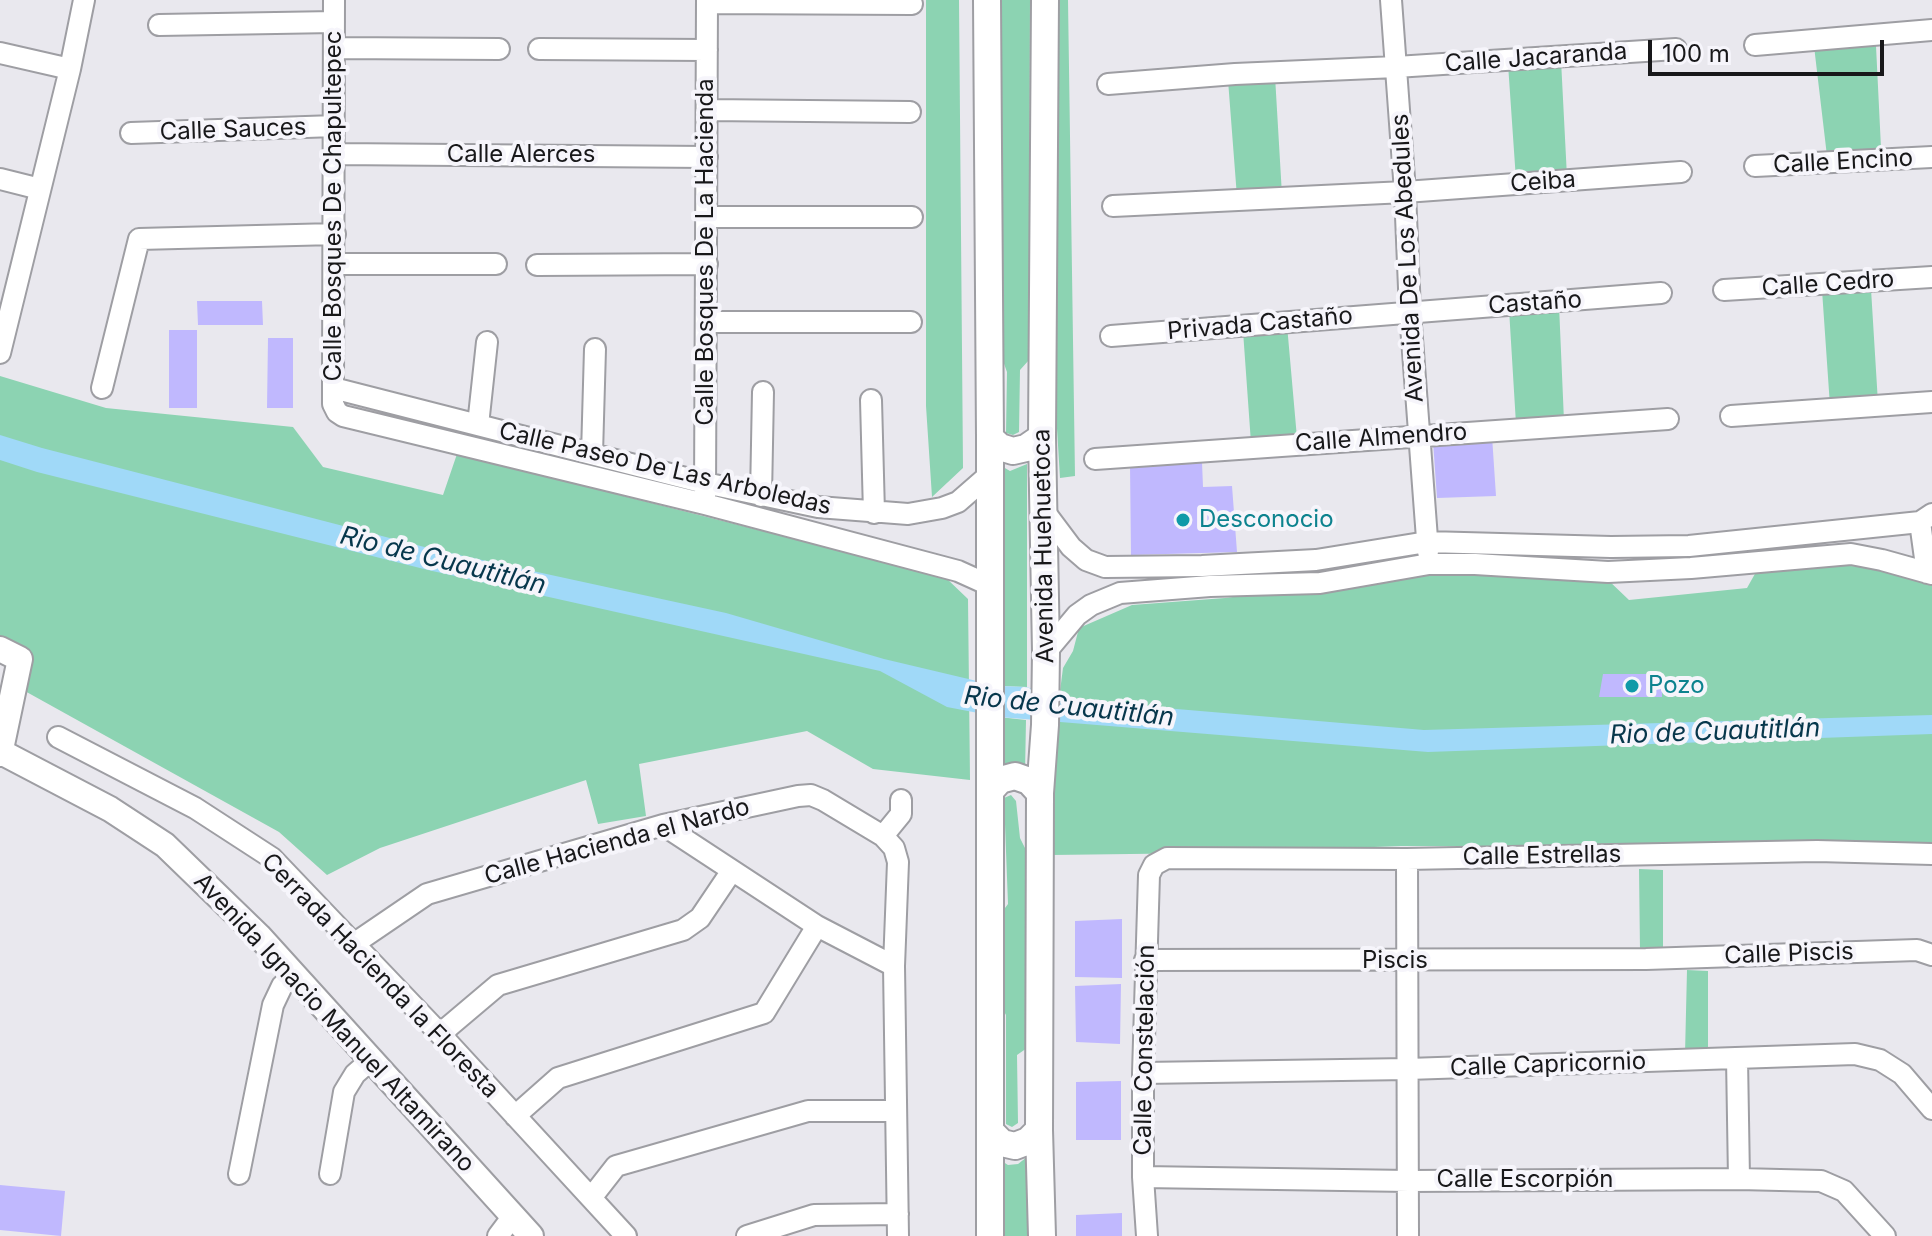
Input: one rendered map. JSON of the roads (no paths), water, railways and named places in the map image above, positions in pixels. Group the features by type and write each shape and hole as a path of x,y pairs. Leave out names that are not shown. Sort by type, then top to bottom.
{"main road":[{"path":"987,0 990,1236"},
{"name":"Avenida Huehuetoca","path":"1042,1236 1039,1130 1040,793 1046,652 1042,437 1045,0"},
{"path":"990,438 1000,447 1013,451 1026,448 1042,437"},
{"path":"990,791 1000,780 1015,776 1029,781 1040,793"},
{"path":"992,1133 1002,1143 1015,1146 1028,1141 1039,1130"}],"street":[{"path":"0,353 8,284 40,189 84,0"},
{"name":"Calle Bosques De Chapultepec","path":"334,0 333,404 337,412"},
{"name":"Avenida De Los Abedules","path":"1391,0 1429,564"},
{"path":"707,1 912,4"},
{"name":"Calle Bosques De La Hacienda","path":"705,504 707,1"},
{"path":"159,25 334,22"},
{"path":"1755,45 1932,30"},
{"path":"335,48 499,49"},
{"path":"539,49 707,50"},
{"name":"Calle Jacaranda","path":"1108,84 1676,49"},
{"path":"0,53 70,69"},
{"path":"707,110 910,112"},
{"name":"Calle Sauces","path":"131,133 335,126"},
{"name":"Calle Alerces","path":"335,154 707,157"},
{"name":"Calle Encino","path":"1755,166 1932,157"},
{"name":"Ceiba","path":"1113,206 1405,192 1681,172"},
{"path":"0,179 40,189"},
{"path":"707,217 912,217"},
{"path":"102,388 139,239 335,234"},
{"path":"335,264 496,264"},
{"path":"537,265 707,264"},
{"name":"Calle Cedro","path":"1724,290 1932,277"},
{"name":"Castaño","path":"1410,312 1661,293"},
{"name":"Privada Castaño","path":"1111,336 1410,312"},
{"path":"707,322 911,322"},
{"path":"478,425 487,342"},
{"path":"592,454 595,349"},
{"name":"Calle Paseo De Las Arboledas","path":"333,388 705,483 818,507 908,514 942,508 958,502 989,475"},
{"path":"761,496 763,392"},
{"path":"871,400 874,513"},
{"path":"1731,416 1932,402"},
{"name":"Calle Paseo De Las Arboledas","path":"337,412 958,571 989,585"},
{"name":"Calle Almendro","path":"1095,459 1668,419"},
{"path":"1044,511 1078,554 1105,567 1316,560 1427,542 1689,546 1926,518 1930,574 1851,554 1608,572 1429,564 1320,583 1210,586 1120,593 1091,605 1077,615 1046,652"},
{"path":"1316,560 1320,583"},
{"path":"0,753 10,654"},
{"name":"Cerrada Hacienda la Floresta","path":"58,737 195,808 272,858 355,943 626,1236"},
{"name":"Avenida Ignacio Manuel Altamirano","path":"0,753 110,809 165,845 295,975 531,1236"},
{"name":"Calle Hacienda el Nardo","path":"355,943 427,894 663,825 811,795 883,836"},
{"path":"898,1236 894,966 898,862 894,848 883,836 901,814 901,800"},
{"path":"663,825 817,926 894,966"},
{"name":"Calle Estrellas","path":"1154,865 1167,858 1407,859 1817,851 1932,854"},
{"path":"1407,859 1408,1236"},
{"name":"Calle Constelación","path":"1147,1236 1143,1177 1145,960 1149,875 1154,865"},
{"path":"440,1034 498,985 683,930 700,918 731,872"},
{"path":"515,1116 558,1078 764,1013 817,926"},
{"name":"Calle Piscis","path":"1646,959 1917,950 1932,955"},
{"name":"Piscis","path":"1145,960 1646,959"},
{"path":"239,1174 273,1005 282,986 295,975"},
{"name":"Calle Capricornio","path":"1143,1073 1408,1069 1855,1054 1880,1060 1902,1074 1932,1109"},
{"path":"1737,1058 1739,1179"},
{"path":"330,1174 344,1092 355,1074 371,1060"},
{"path":"591,1198 616,1166 808,1111 896,1111"},
{"name":"Calle Escorpión","path":"1143,1177 1409,1181 1821,1181 1844,1191 1885,1236"},
{"path":"747,1236 788,1230 814,1215 898,1214"},
{"path":"498,1236 513,1216"}],"water":[{"name":"Rio de Cuautitlán","path":"0,435 436,550 726,613 884,659 998,686 1027,687 1059,699 1424,730 1932,715 1932,734 1428,752 999,717 947,707 880,671 428,570 37,472 0,460"}],"place":[{"name":"Desconocio","path":"1183,520"},
{"name":"Pozo","path":"1632,686"}]}
